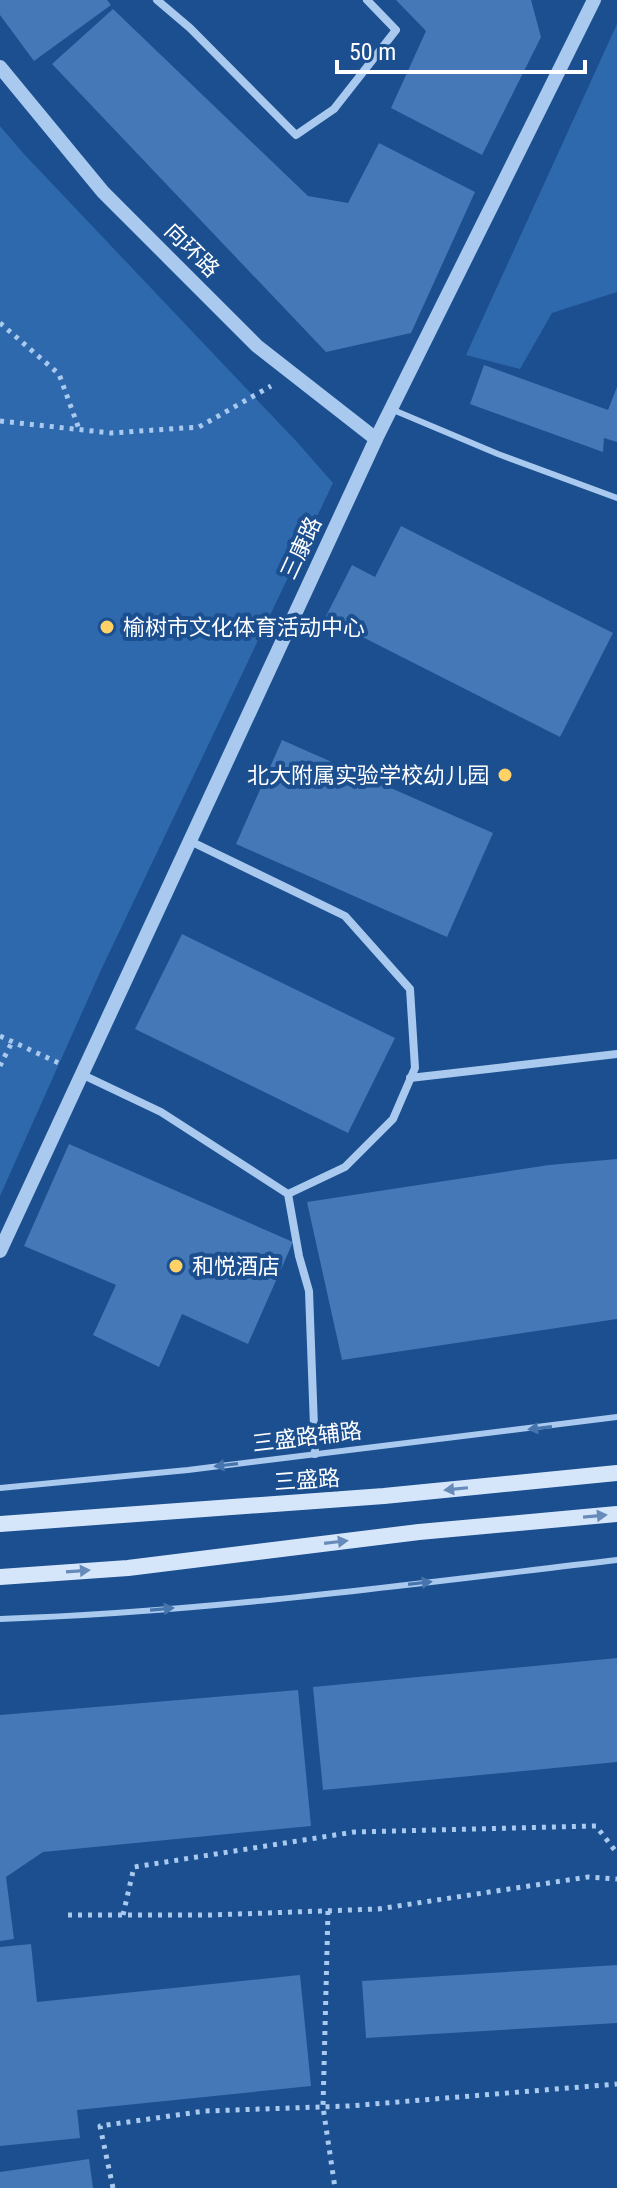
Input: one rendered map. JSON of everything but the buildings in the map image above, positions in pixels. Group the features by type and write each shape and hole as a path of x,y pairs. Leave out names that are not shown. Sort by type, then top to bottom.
{"main road":[{"name":"三盛路","path":"0,1524 384,1496 617,1473"},
{"path":"0,1577 128,1568 419,1532 617,1514"}],"street":[{"path":"157,0 190,28 296,135 334,109 396,30 367,0"},
{"name":"三康路","path":"0,1251 376,439 594,0"},
{"name":"向环路","path":"0,67 103,192 257,346 376,439"},
{"path":"190,841 345,916 410,989 415,1068 393,1119 345,1167 288,1194"},
{"path":"410,1078 617,1054"},
{"path":"81,1074 161,1112 288,1194 309,1291 315,1454"}],"lane":[{"path":"391,409 498,454 617,498"},
{"name":"三盛路辅路","path":"0,1488 188,1470 617,1417"},
{"path":"0,1619 51,1618 317,1596 617,1560"}],"path":[{"path":"0,323 59,374 79,429"},
{"path":"0,421 111,433 199,427 293,374"},
{"path":"0,1036 81,1074"},
{"path":"0,1066 12,1042"},
{"path":"123,1915 134,1867 354,1832 596,1826 617,1853"},
{"path":"68,1915 210,1915 378,1909 588,1877 617,1879"},
{"path":"328,1911 323,2107 335,2188"},
{"path":"113,2188 100,2126 205,2111 323,2107 617,2084"}],"shaded area":[{"path":"617,24 617,292 552,313 520,369 466,355"},
{"name":"榆树市文化体育活动中心","path":"0,126 333,483 101,970 0,1196"}],"place":[{"name":"榆树市文化体育活动中心","path":"107,627"},
{"name":"北大附属实验学校幼儿园","path":"505,775"},
{"name":"和悦酒店","path":"176,1266"}]}
